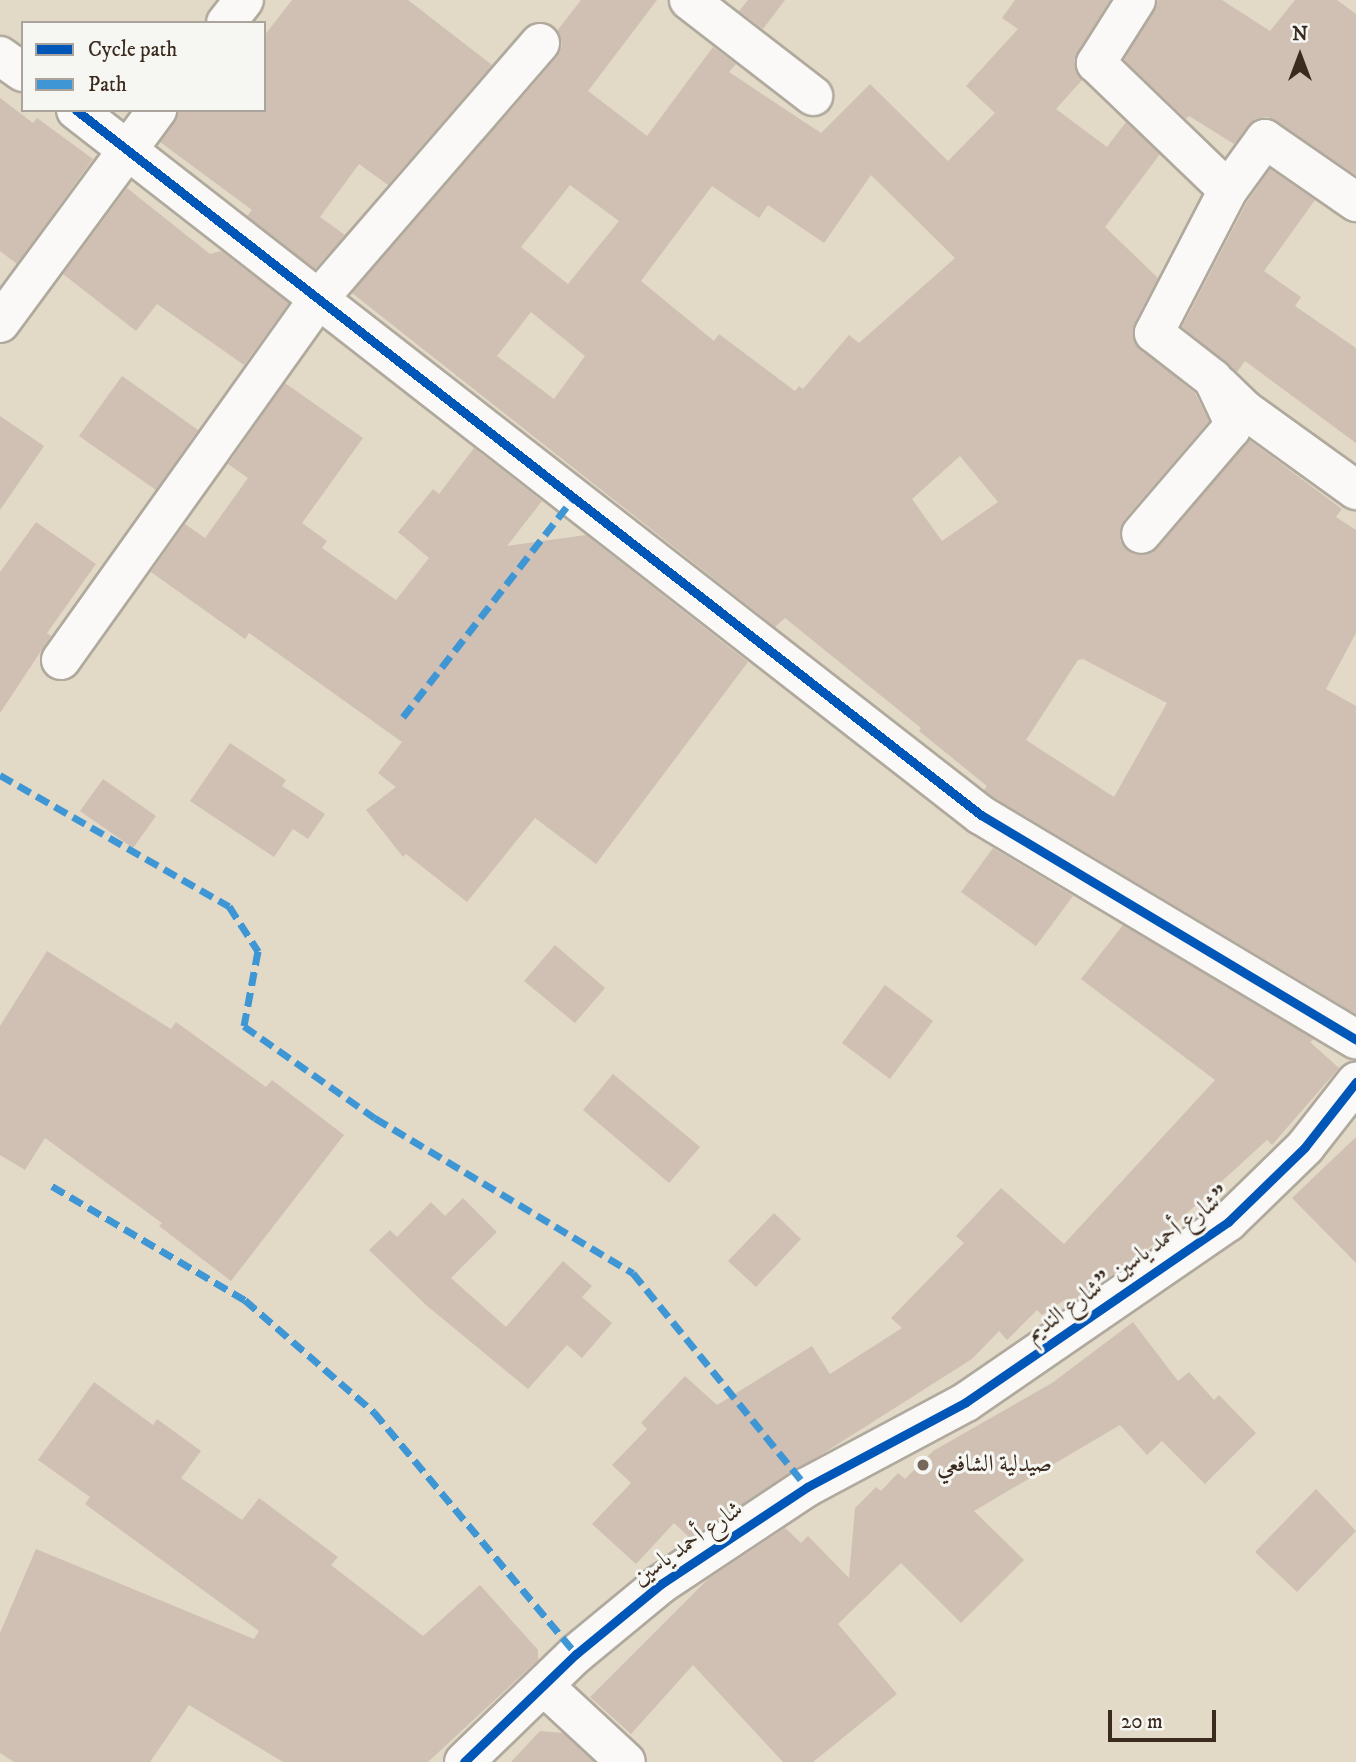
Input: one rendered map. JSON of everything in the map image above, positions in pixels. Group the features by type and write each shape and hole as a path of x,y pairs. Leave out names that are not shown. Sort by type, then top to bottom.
{"street":[{"path":"228,21 244,0"},
{"path":"689,0 813,96"},
{"path":"1136,0 1096,63 1228,190"},
{"path":"61,660 320,297 540,43"},
{"path":"0,56 21,71"},
{"path":"79,112 128,147 320,297 445,401 981,815 1356,1039"},
{"path":"0,323 155,112"},
{"path":"1356,202 1265,139 1228,190 1154,332 1213,379 1245,410 1356,490"},
{"path":"1141,534 1231,429 1231,417 1213,379"},
{"name":"شارع أحمد ياسين \"شارع النديم\"","path":"966,1402 1228,1222 1305,1147 1356,1082"},
{"name":"شارع أحمد ياسين","path":"464,1762 545,1687 576,1654 682,1569 807,1487 966,1402"},
{"path":"545,1687 626,1762"}],"building":[{"path":"292,0 408,0 492,65 388,185 359,164 320,217 345,235 315,269 247,216 252,210 160,142 177,112 266,112 266,33"},
{"path":"581,0 657,0 588,91 647,136 713,47 736,64 729,72 821,133 870,84 948,161 995,113 966,86 1018,29 1002,18 1015,0 1110,0 1074,60 1082,80 1056,109 1107,147 1126,122 1160,154 1105,227 1158,278 1134,324 1135,343 1195,393 1209,421 1124,520 1120,541 1136,555 1157,549 1249,440 1342,509 1336,517 1356,530 1356,633 1326,689 1356,706 1356,1014 993,797 984,790 987,786 919,731 921,728 785,618 775,627 352,293 557,57 562,46 557,31","holes":["871,175 955,258 859,343 849,335 803,389 799,386 795,391 719,334 714,341 641,281 712,186 759,218 768,205 824,243","570,185 619,221 568,284 521,247","531,312 585,356 554,399 497,356","960,456 998,502 942,541 912,499","1083,659 1167,703 1114,797 1026,740 1078,660"]},
{"path":"748,0 785,0 763,29 739,11"},
{"path":"1158,0 1222,0 1270,31 1295,0 1337,0 1356,14 1356,175 1268,117 1255,119 1234,144 1189,116 1186,119 1124,60"},
{"path":"0,98 33,123 37,118 93,159 17,264 0,251"},
{"path":"1270,169 1315,200 1264,271 1301,297 1295,306 1356,348 1356,443 1245,361 1237,372 1182,327 1247,202"},
{"path":"127,188 210,254 221,251 289,303 244,365 157,304 136,331 63,274"},
{"path":"122,376 198,430 156,490 79,436"},
{"path":"285,383 363,438 302,523 327,541 322,548 396,600 429,558 398,532 433,489 439,494 474,448 542,501 507,546 586,535 748,662 596,864 535,818 467,902 406,854 403,857 366,810 396,787 378,773 402,742 249,633 245,639 151,572 185,524 205,538 248,478 228,464"},
{"path":"0,416 44,446 0,510"},
{"path":"36,522 96,564 47,633 51,636 0,713 0,572"},
{"path":"230,743 286,780 282,786 325,814 308,839 293,829 274,857 190,801"},
{"path":"103,779 156,816 133,848 80,811"},
{"path":"993,848 1073,896 1036,946 961,892"},
{"path":"1123,925 1314,1039 1310,1042 1339,1068 1272,1145 1267,1140 1139,1257 1069,1303 1066,1299 1042,1315 1037,1310 1007,1340 999,1331 972,1359 690,1538 674,1523 636,1564 592,1524 631,1483 612,1465 647,1429 641,1423 685,1376 717,1405 812,1346 830,1374 902,1328 891,1318 964,1243 956,1236 1001,1188 1064,1244 1215,1080 1081,979"},
{"path":"555,945 605,988 575,1023 524,981"},
{"path":"47,951 171,1029 176,1022 266,1087 272,1080 344,1135 231,1281 159,1226 162,1223 45,1138 25,1170 0,1155 0,1026"},
{"path":"885,985 933,1021 890,1079 842,1043"},
{"path":"613,1074 700,1147 669,1183 583,1110"},
{"path":"1356,1137 1356,1263 1292,1198"},
{"path":"463,1198 497,1232 451,1278 506,1327 563,1261 592,1286 582,1297 612,1323 582,1358 567,1345 528,1389 426,1305 369,1250 390,1230 397,1237 431,1202 445,1216"},
{"path":"774,1213 801,1239 756,1287 728,1261"},
{"path":"1133,1322 1178,1381 1189,1372 1214,1400 1219,1395 1256,1433 1205,1484 1162,1441 1147,1455 1120,1425 974,1511 1024,1560 961,1623 901,1563 838,1624 897,1694 813,1762 783,1762 693,1665 631,1734 590,1697 708,1579 785,1528 801,1543 808,1536 849,1578 855,1508 876,1487 881,1491 898,1473 905,1479 933,1451 1052,1383"},
{"path":"94,1382 153,1425 157,1419 201,1451 181,1478 242,1520 259,1498 338,1557 331,1565 423,1636 480,1585 538,1650 538,1660 428,1762 283,1762 189,1705 150,1762 14,1762 0,1753 0,1633 36,1549 254,1639 259,1631 85,1504 90,1497 38,1460"},
{"path":"1316,1489 1356,1531 1297,1592 1255,1552"},
{"path":"540,1731 563,1733 594,1762 511,1762"}],"marked path":[{"path":"403,717 574,497"},
{"path":"0,775 229,906 258,951 244,1026 375,1118 633,1273 807,1487"},
{"path":"52,1186 245,1300 374,1412 576,1654"}],"cycle path":[{"path":"79,112 981,815 1356,1039"},
{"path":"464,1762 576,1654 661,1584 807,1487 966,1402 1228,1222 1305,1147 1356,1082"}],"place":[{"name":"صيدلية الشافعي","path":"923,1465"}]}
